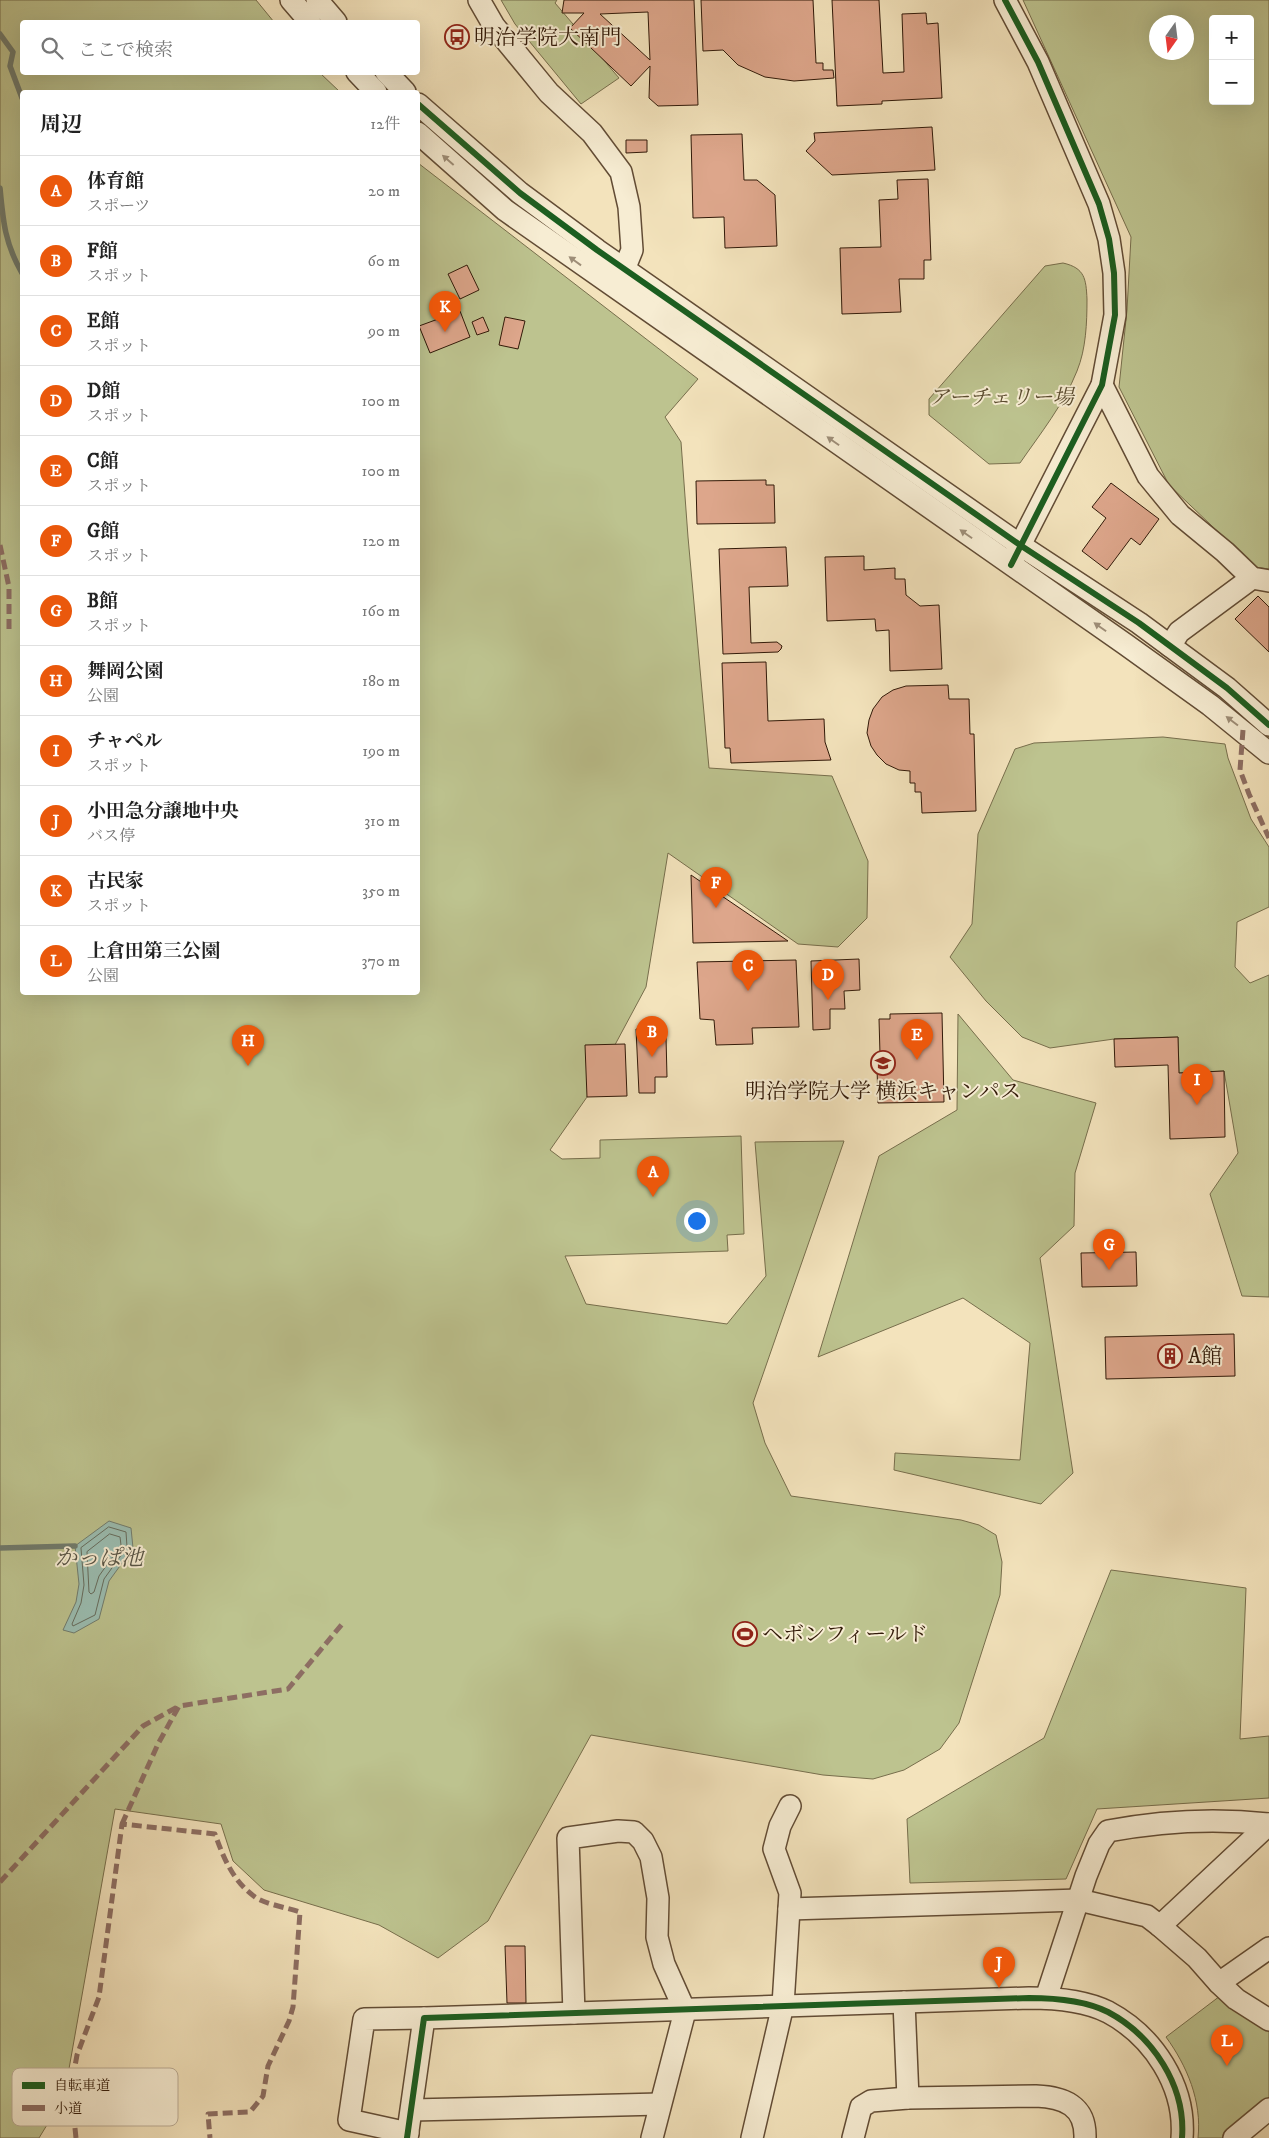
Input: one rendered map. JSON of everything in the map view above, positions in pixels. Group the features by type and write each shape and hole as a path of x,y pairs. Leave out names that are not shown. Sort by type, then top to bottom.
{"street":[{"path":"291,0 308,20"},
{"path":"317,0 334,20"},
{"path":"479,0 494,26 525,64 549,93 592,133 621,172 630,207 632,250 625,270 615,288"},
{"path":"1005,0 1038,62 1099,204 1109,239 1114,273 1115,315 1102,385 1011,565"},
{"path":"360,75 374,90"},
{"path":"389,75 403,90"},
{"path":"420,106 520,193 625,270 1020,545 1170,646 1227,688 1269,724"},
{"path":"420,135 505,210 1210,705 1269,753"},
{"path":"1102,385 1148,476 1180,515 1261,580 1179,632 1170,646"},
{"path":"752,2138 783,2005 790,1893 774,1849 780,1826 790,1806"},
{"path":"1046,1998 1099,1844 1108,1831 1136,1826 1203,1821 1232,1820 1269,1824"},
{"path":"1160,1926 1269,1824"},
{"path":"574,2013 568,1838 618,1831 634,1832 643,1841 651,1857 658,1898 657,1938 664,1964 685,2011 652,2138"},
{"path":"789,1908 1079,1900 1147,1916 1197,1958 1236,1999 1269,2020"},
{"path":"1219,1983 1269,1948"},
{"path":"424,2018 407,2135 349,2120 364,2018 685,2011 783,2005 1046,1998 1078,2002 1107,2012 1133,2029 1164,2064 1173,2081 1182,2117 1182,2138"},
{"path":"904,2002 908,2098"},
{"path":"853,2138 861,2107 871,2101 908,2098 1052,2096 1064,2100 1076,2108 1081,2117 1085,2138"},
{"path":"412,2110 660,2104"},
{"path":"1234,2138 1269,2109"}],"green space":[{"path":"0,0 256,0 272,20 20,20 20,75 322,75 338,90 20,90 20,995 420,995 420,165 698,379 665,417 681,442 709,768 832,776 868,861 867,918 838,947 798,944 668,853 646,987 587,1097 550,1150 562,1159 600,1158 600,1140 741,1136 744,1234 727,1235 728,1251 565,1256 586,1304 727,1324 766,1276 755,1142 844,1141 753,1403 765,1443 791,1496 961,1520 979,1525 996,1535 1002,1562 1000,1595 959,1723 940,1749 904,1770 873,1779 823,1775 591,1735 488,1921 438,1958 379,1925 264,1890 233,1861 221,1824 115,1809 69,2068 12,2068 12,2126 46,2126 39,2138 0,2138"},
{"path":"501,0 557,0 555,3 619,78 581,104 515,24"},
{"path":"1023,0 1269,0 1269,569 1255,567 1169,485 1119,387 1127,310 1131,237"},
{"name":"アーチェリー場","path":"1063,263 1080,271 1086,286 1085,336 1077,371 1059,407 1020,463 989,464 929,415 929,399 1045,266"},
{"path":"1163,737 1225,744 1228,758 1251,819 1269,847 1269,907 1237,922 1235,967 1250,983 1269,975 1269,1297 1242,1296 1210,1194 1238,1153 1224,1071 1179,1073 1178,1037 1114,1039 1050,1048 1022,1037 986,1001 950,957 972,924 978,834 1015,749 1034,743"},
{"path":"958,1014 1013,1080 1096,1103 1075,1173 1074,1226 1040,1258 1073,1473 1041,1504 894,1470 895,1453 1020,1460 1030,1343 963,1298 818,1357 879,1156 957,1110"},
{"path":"1111,1570 1246,1588 1240,1739 1269,1736 1269,1798 1097,1809 1066,1879 910,1883 907,1819 1044,1738"},
{"path":"1220,1996 1269,2030 1269,2100 1226,2138 1198,2138 1198,2111 1191,2084 1174,2048 1166,2037"}],"water":[{"name":"かっぱ池","path":"109,1521 131,1528 133,1548 109,1581 99,1619 74,1633 63,1630 76,1602 79,1584 75,1546"}],"building":[{"path":"564,0 694,0 698,105 658,106 649,98 650,66 631,86 570,28 584,13 562,13","holes":["648,12 650,60 600,14"]},
{"path":"701,0 813,0 816,63 823,63 823,70 833,70 834,78 794,81 765,77 738,65 723,50 703,51"},
{"path":"832,0 879,0 883,73 904,72 902,14 926,13 927,24 938,23 942,98 882,101 882,104 837,106"},
{"path":"932,127 935,170 832,175 806,151 815,141 814,133"},
{"path":"742,134 744,180 757,180 775,195 777,246 725,248 724,217 693,218 691,135"},
{"path":"626,140 647,140 647,152 626,153"},
{"path":"928,179 931,260 924,260 924,279 899,279 901,312 842,314 840,248 881,247 879,200 898,199 897,180"},
{"path":"467,265 479,290 460,299 448,274"},
{"path":"460,311 470,337 430,353 420,326"},
{"path":"483,317 489,331 477,335 472,322"},
{"path":"505,317 525,321 518,349 499,345"},
{"path":"766,480 766,485 774,485 775,523 697,524 696,481"},
{"path":"1111,483 1159,519 1140,545 1131,538 1107,570 1082,551 1106,518 1092,507"},
{"path":"786,547 788,586 749,587 751,643 777,642 782,646 781,649 778,652 723,654 719,549"},
{"path":"864,556 864,570 895,568 895,579 905,579 906,595 920,606 939,605 942,669 890,671 889,630 876,631 875,619 827,621 825,557"},
{"path":"1258,596 1269,607 1269,652 1235,619"},
{"path":"766,662 768,721 824,719 825,742 831,760 731,763 730,748 725,748 722,663"},
{"path":"948,685 949,699 969,699 970,734 974,734 976,811 922,813 921,792 915,792 915,783 910,783 910,771 899,770 886,764 871,746 867,733 869,720 873,709 882,697 893,690 906,686"},
{"path":"691,875 788,941 693,943"},
{"path":"859,959 860,990 844,991 845,1009 830,1009 830,1029 813,1030 811,961"},
{"path":"796,960 799,1027 752,1028 753,1044 716,1045 714,1020 700,1019 697,962"},
{"path":"942,1013 944,1102 878,1103 877,1067 891,1067 890,1054 880,1054 879,1019 890,1019 890,1014"},
{"path":"636,1029 654,1029 654,1037 666,1037 667,1077 655,1077 655,1093 639,1093"},
{"path":"1178,1037 1179,1073 1224,1071 1225,1137 1170,1139 1168,1065 1115,1067 1114,1039"},
{"path":"625,1044 627,1096 587,1097 585,1045"},
{"path":"1136,1252 1137,1286 1082,1287 1081,1253"},
{"name":"A館","path":"1234,1334 1235,1376 1106,1379 1105,1337"},
{"path":"505,1946 525,1946 526,2003 507,2003"}],"waterway":[{"path":"0,34 13,52 10,66 20,93"},
{"path":"0,188 8,242 20,269"},
{"path":"0,1548 75,1546"}],"marked path":[{"path":"0,545 9,587 9,633"},
{"path":"1243,730 1240,770 1269,838"},
{"path":"122,1824 158,1744 179,1706 288,1689 343,1623"},
{"path":"0,1882 143,1726 179,1706"},
{"path":"75,2068 77,2055 99,1997 122,1824 215,1834 230,1869 247,1891 265,1902 300,1912 293,2007 289,2021 268,2066 263,2096 250,2112 208,2114 210,2138"},
{"path":"75,2126 76,2138"}],"cycle path":[{"path":"1005,0 1038,62 1099,204 1109,239 1114,273 1115,315 1102,385 1011,565"},
{"path":"420,106 520,193 597,250 1020,545 1139,623 1227,688 1269,725"},
{"path":"407,2138 424,2018 1029,1998 1059,1999 1099,2008 1124,2022 1139,2034 1163,2064 1172,2082 1182,2119 1182,2138"}],"place":[{"name":"明治学院大南門","path":"457,37"},
{"name":"古民家","path":"445,332"},
{"name":"G館","path":"716,908"},
{"name":"E館","path":"748,991"},
{"name":"D館","path":"828,1000"},
{"name":"F館","path":"652,1057"},
{"name":"C館","path":"917,1060"},
{"name":"明治学院大学 横浜キャンパス","path":"883,1063"},
{"name":"舞岡公園","path":"248,1066"},
{"name":"チャペル","path":"1197,1105"},
{"name":"体育館","path":"653,1197"},
{"name":"B館","path":"1109,1270"},
{"name":"A館","path":"1170,1356"},
{"name":"ヘボンフィールド","path":"745,1634"},
{"name":"小田急分譲地中央","path":"999,1988"},
{"name":"上倉田第三公園","path":"1227,2066"}]}
